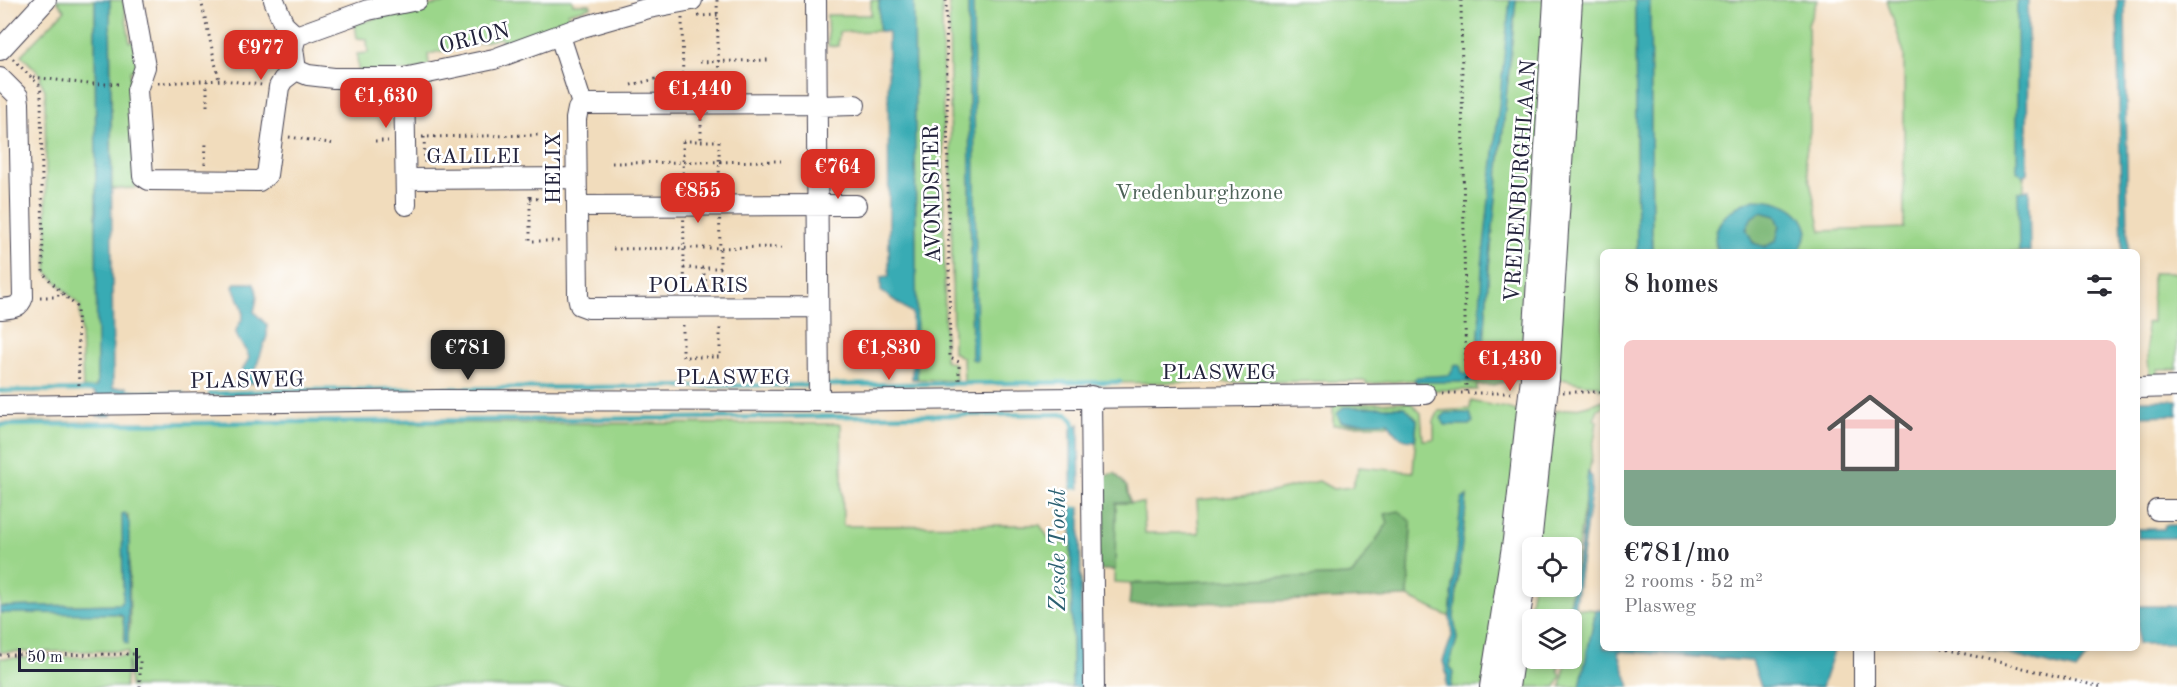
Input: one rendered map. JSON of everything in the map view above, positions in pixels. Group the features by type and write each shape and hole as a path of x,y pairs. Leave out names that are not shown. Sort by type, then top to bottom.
{"street":[{"path":"0,50 46,0"},
{"path":"133,0 145,67 139,84 143,176 145,179 264,179 279,87 283,80 296,70 293,48 296,36"},
{"path":"274,0 284,25 296,36"},
{"path":"296,36 368,10 417,0"},
{"path":"816,0 819,401"},
{"name":"VREDENBURGHLAAN","path":"1540,379 1554,0"},
{"name":"VREDENBURGHLAAN","path":"1490,687 1540,379 1572,0"},
{"name":"ORION","path":"296,70 308,75 334,78 404,78 494,59 649,8 687,1"},
{"name":"HELIX","path":"560,36 582,104 576,119 576,241 580,305"},
{"path":"0,78 18,96 19,103 22,301 14,308 0,309"},
{"path":"404,78 406,205"},
{"path":"582,104 855,105"},
{"name":"GALILEI","path":"406,179 529,178 576,194 856,205"},
{"name":"POLARIS","path":"580,305 588,308 818,307"},
{"path":"2140,388 2177,387"},
{"name":"PLASWEG","path":"0,406 438,400 819,401 1091,396 1426,394"},
{"path":"1091,396 1094,687"},
{"name":"VREDENBURGHLAAN","path":"1509,687 1522,614 1536,411"},
{"path":"2157,510 2177,510"},
{"path":"1864,651 1864,687"}],"path":[{"path":"201,0 219,80"},
{"path":"717,0 719,103"},
{"name":"AVONDSTER","path":"946,0 950,358 959,362 960,382"},
{"path":"1426,394 1466,393 1461,0"},
{"path":"683,103 687,1"},
{"path":"700,62 769,60"},
{"path":"31,77 89,84 219,80 279,87"},
{"path":"207,81 207,106"},
{"path":"273,134 336,144"},
{"path":"405,136 539,135"},
{"path":"612,163 782,161"},
{"path":"529,178 530,241 576,241"},
{"path":"530,199 576,194"},
{"path":"613,249 784,247"},
{"path":"684,268 697,308 720,357 683,357 697,308 707,284 702,268"},
{"path":"22,301 54,297 62,293 76,308 78,382"},
{"path":"1953,651 2101,687"},
{"path":"0,655 135,654 140,660 140,687"}],"green space":[{"path":"56,0 95,0 97,385 94,388 83,388 80,306 47,272 45,90 40,80 41,75 21,55 65,10"},
{"path":"110,0 123,0 130,42 136,41 140,70 130,71 136,188 112,189"},
{"path":"464,0 572,0 573,4 590,4 591,7 568,13 570,20 505,48 501,38 428,54 429,66 411,71 358,71 357,54 368,53 367,39 357,38 355,24 405,10"},
{"path":"871,0 879,0 879,31 839,32 838,46 828,46 827,15 871,15"},
{"path":"914,0 942,0 945,360 955,364 956,381 917,379"},
{"name":"Vredenburghzone","path":"949,0 968,0 972,359 975,360 971,0 1510,0 1475,380 1416,380 1476,382 1481,378 1489,267 1516,0 1550,0 1521,377 1492,385 1477,385 1477,390 1424,390 1413,380 1366,384 1366,381 976,384 975,382 964,382 963,358 953,352"},
{"path":"1577,0 1635,0 1637,249 1600,249 1600,389 1599,385 1553,377"},
{"path":"1650,0 1817,0 1808,25 1810,131 1805,159 1821,231 1904,228 1904,54 1887,0 2021,0 2025,249 1768,249 1715,244 1717,249 1652,249"},
{"path":"1764,212 1776,217 1781,229 1776,241 1764,246 1752,241 1747,229 1752,217"},
{"path":"2152,273 2177,273 2177,369 2157,369 2159,375 2177,375 2177,381 2154,380 2149,374 2146,323 2152,322"},
{"path":"1471,401 1522,413 1485,687 1451,687 1453,671 1449,666 1457,639 1454,617 1467,496 1461,504 1450,617 1408,597 1411,522 1388,523 1352,575 1152,584 1114,582 1116,503 1143,503 1145,533 1199,533 1197,500 1263,494 1319,481 1333,489 1352,487 1359,467 1413,472 1417,420 1400,406 1344,423 1388,422 1389,425 1333,425 1333,404 1410,402 1421,413 1423,440 1434,439 1434,421 1439,411 1470,409"},
{"path":"1600,401 1600,408 1594,419 1597,421 1579,537 1536,537 1555,411"},
{"path":"0,423 841,424 843,526 1040,525 1052,543 1071,543 1072,687 130,687 128,660 125,687 0,687 0,658 128,656 128,651 0,652 0,613 114,613 123,617 125,643 130,627 128,514 123,600 120,604 0,607"},
{"path":"1115,473 1127,487 1130,503 1116,503 1115,570 1098,570 1099,477"},
{"path":"1399,511 1411,522 1408,597 1129,605 1131,584 1352,575 1388,523 1385,514"},
{"path":"1531,597 1570,597 1569,609 1529,609"},
{"path":"1575,608 1596,610 1580,687 1561,687 1564,669 1582,669 1582,609"},
{"path":"1522,644 1522,669 1558,669 1561,676 1556,687 1514,687"}],"water":[{"path":"95,0 110,0 113,388 127,387 127,394 115,392 112,394 111,416 97,416 97,395 93,392 97,385"},
{"path":"879,0 914,0 917,379 912,379 912,313 881,291 881,277 889,276 888,32 879,31"},
{"path":"968,0 973,0 977,360 972,359"},
{"path":"1510,0 1516,0 1489,267 1482,376 1476,382 1417,382 1414,380 1417,377 1450,375 1455,365 1460,365 1462,373 1467,375 1473,370 1473,361 1478,360 1482,266"},
{"path":"1635,0 1650,0 1652,249 1637,249"},
{"path":"2017,0 2028,0 2027,173 2023,176 2017,171"},
{"path":"2117,0 2125,0 2128,249 2122,249"},
{"path":"2029,190 2030,249 2019,249 2018,192"},
{"path":"1755,199 1788,206 1801,216 1808,232 1800,249 1717,249 1715,242 1719,225 1723,218 1738,206","holes":["1761,212 1776,216 1780,226 1776,241 1765,247 1753,243 1746,229 1752,217"]},
{"path":"235,283 253,283 257,293 254,312 267,325 267,336 252,379 256,383 234,384 249,358 236,332 243,311 233,287"},
{"path":"2140,400 2177,400 2177,415 2140,416"},
{"path":"1343,407 1405,407 1417,420 1415,440 1398,436 1388,422 1341,422 1337,414"},
{"path":"1446,413 1470,413 1473,422 1469,425 1445,425 1441,418"},
{"path":"1079,424 1082,687 1072,687 1071,429"},
{"path":"1588,472 1592,477 1591,494 1582,556"},
{"path":"1467,496 1454,617 1457,639 1449,666 1453,671 1451,687 1446,687 1447,675 1443,661 1452,636 1450,617 1461,504 1462,499"},
{"path":"125,513 129,523 128,644 125,643 123,617 120,614 0,613 0,607 120,604 123,600 122,514"},
{"path":"2165,525 2177,525 2177,538 2140,538 2140,529 2164,529"},
{"path":"1571,597 1576,597 1574,609 1569,609"},
{"path":"2140,606 2177,606 2177,644 2140,644"},
{"path":"1596,610 1600,610 1600,651 1618,651 1630,687 1580,687"},
{"path":"1618,651 1834,651 1822,687 1761,687 1752,661"},
{"path":"1993,651 2092,651 2076,671"}],"pier":[{"path":"1083,489 1083,507 1067,506 1067,490"}],"waterway":[{"path":"824,385 1120,382"},
{"path":"210,394 296,390 813,385"},
{"path":"0,391 96,390"},
{"path":"123,391 183,394"},
{"path":"0,425 1067,414 1073,421 1075,430"}],"water label":[{"name":"Zesde Tocht","path":"1057,550"}]}
